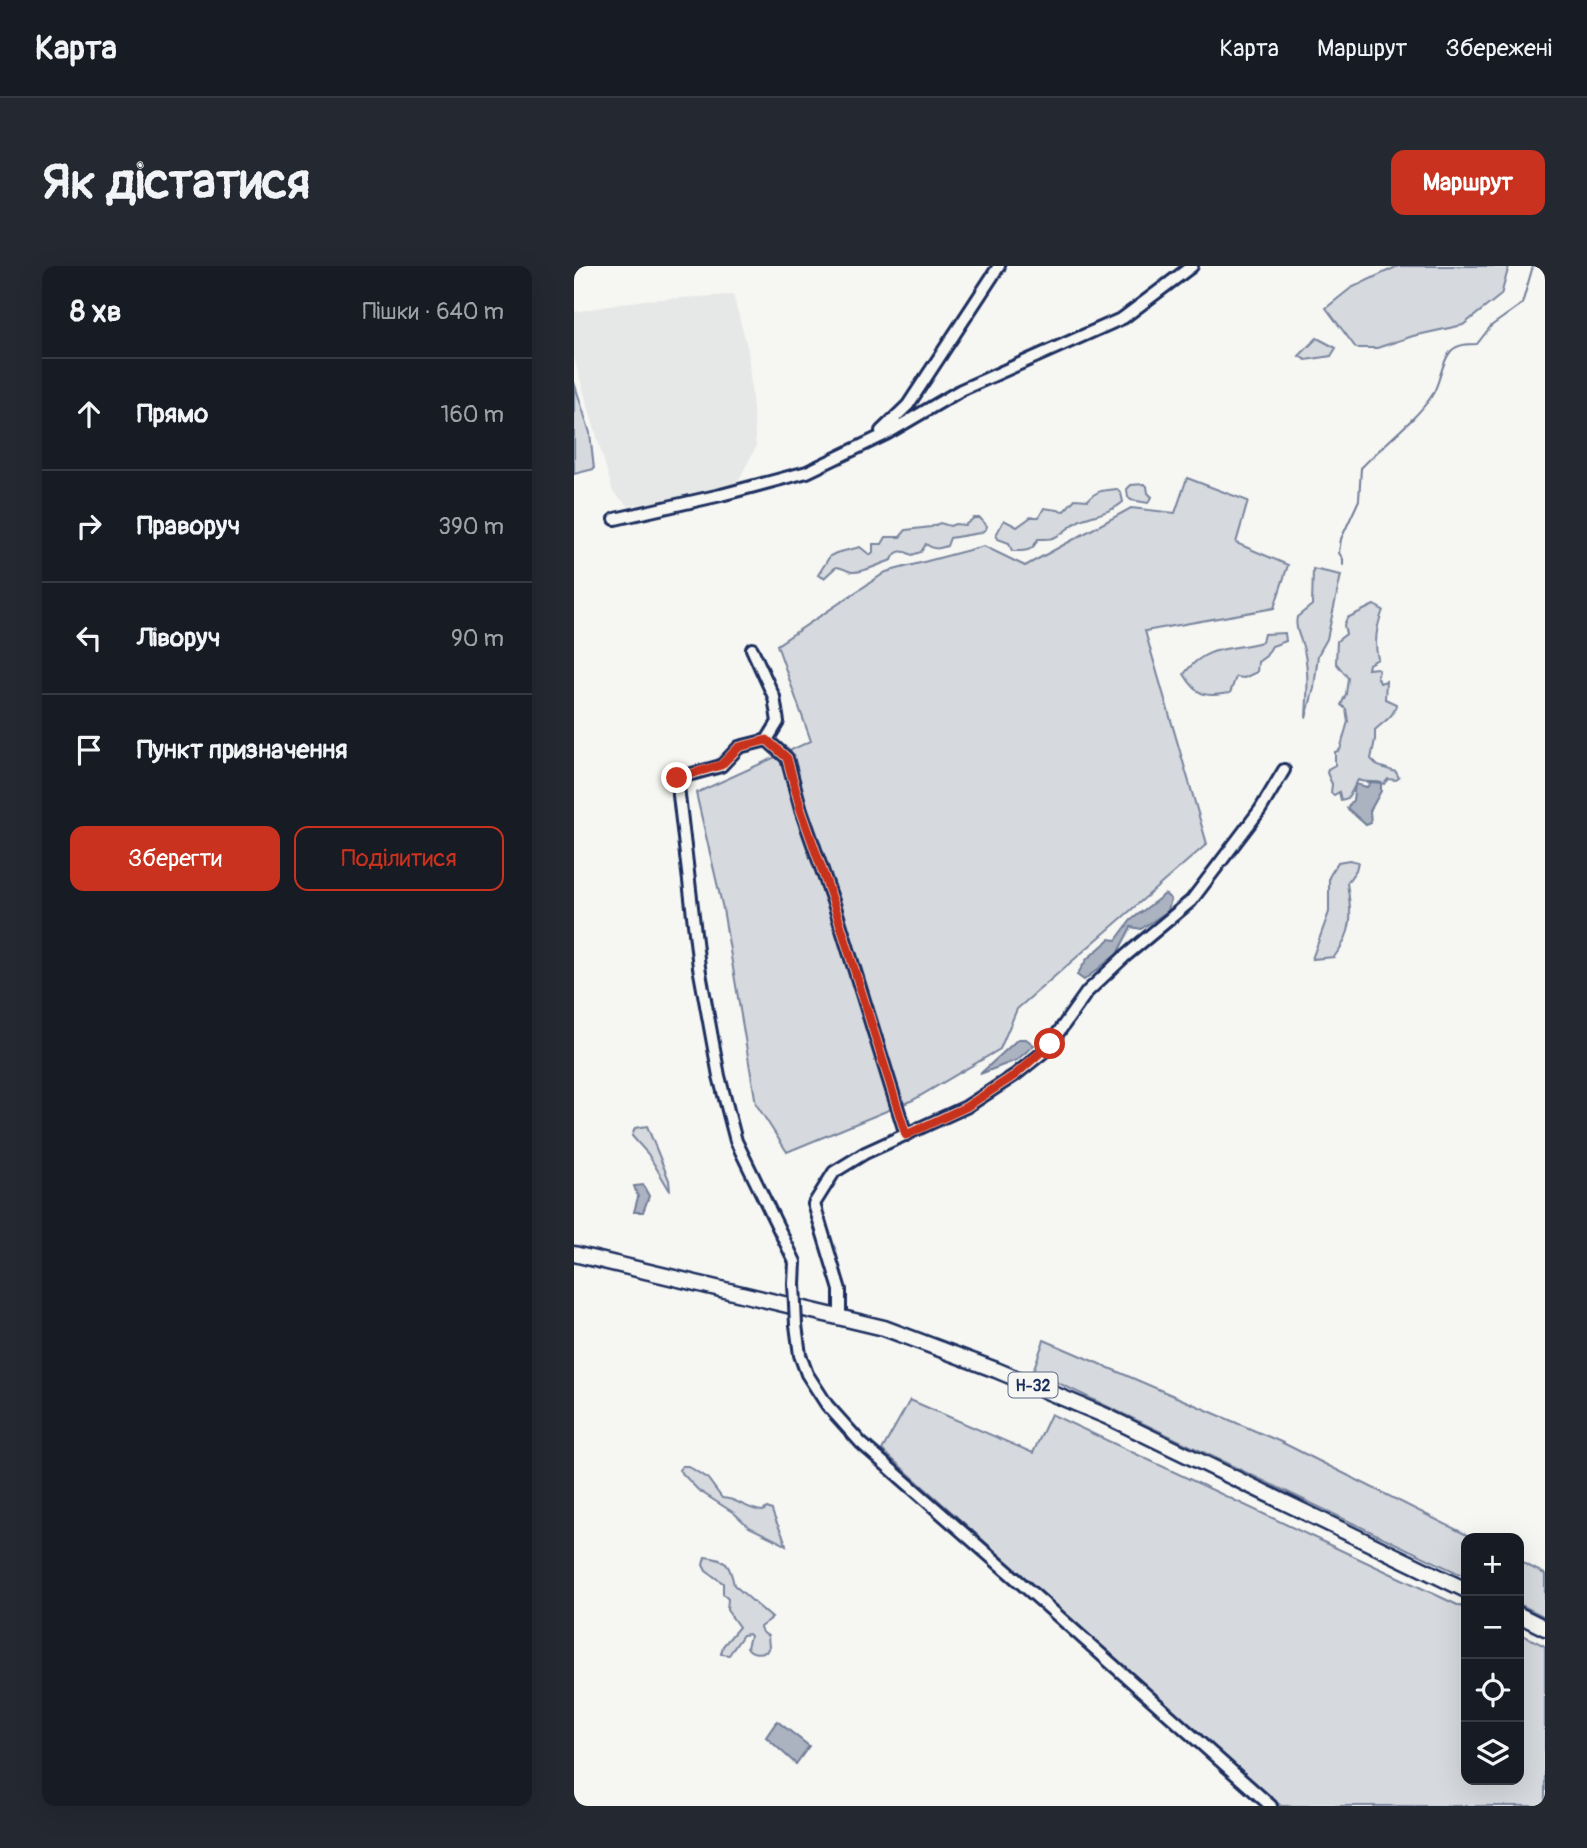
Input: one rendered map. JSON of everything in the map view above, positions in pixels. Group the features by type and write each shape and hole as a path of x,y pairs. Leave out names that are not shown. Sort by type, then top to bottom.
{"main road":[{"name":"Н-32","path":"574,1254 884,1328 996,1370 1106,1416 1461,1588"},
{"path":"1524,1618 1545,1628"}],"street":[{"path":"870,441 908,405 999,266"},
{"path":"615,519 807,472 870,441 961,390 1124,318 1192,266"},
{"path":"752,649 774,697 778,722 767,740 739,747 721,765 677,778 699,967 719,1076 736,1141 795,1262 796,1325 800,1354 807,1374 827,1405 861,1443 1270,1806"},
{"path":"767,740 787,758 801,810 834,904 906,1135"},
{"path":"840,1317 840,1290 814,1204 835,1172 865,1153 966,1107 1015,1075 1046,1050 1087,992 1191,901 1260,810 1284,770"}],"shaded area":[{"path":"1398,266 1509,266 1501,295 1463,325 1413,336 1377,348 1356,348 1326,308 1351,288"},
{"path":"733,295 748,350 756,447 736,485 721,492 628,506 613,492 574,358 574,312 644,300"},
{"path":"1317,338 1336,348 1331,356 1306,360 1299,356"},
{"path":"574,382 590,433 594,469 574,474"},
{"path":"1187,478 1248,501 1236,543 1288,565 1274,608 1145,631 1207,844 1017,1009 1000,1049 913,1100 787,1152 756,1104 723,909 696,793 811,741 777,645 886,572 984,546 1025,566 1131,508 1175,513"},
{"path":"1144,484 1152,497 1148,503 1128,497 1127,489 1131,485"},
{"path":"1117,489 1123,502 1119,505 1079,520 1053,538 1038,539 1028,550 1012,551 1009,543 998,539 996,535 1004,520 1017,527 1031,517 1039,517 1044,508 1064,511 1075,499 1088,500 1101,491"},
{"path":"974,518 980,518 987,526 986,529 980,533 950,538 947,546 936,548 926,544 921,552 912,555 898,552 892,560 862,571 852,572 836,567 824,578 818,575 830,556 836,553 860,547 870,555 873,552 873,544 882,544 886,537 900,537 906,530 931,527 940,523 950,526 965,525"},
{"path":"1313,569 1341,575 1327,639 1318,655 1314,688 1306,718 1306,663 1296,622 1297,617 1312,605"},
{"path":"1374,605 1383,610 1377,634 1378,659 1369,664 1368,669 1379,670 1377,675 1380,683 1386,681 1385,699 1396,704 1391,715 1375,730 1371,759 1378,766 1396,772 1399,778 1388,779 1384,784 1358,780 1348,798 1341,800 1339,792 1334,795 1331,793 1332,784 1327,773 1328,769 1335,765 1335,752 1340,750 1348,721 1346,709 1341,705 1348,678 1336,663 1337,641 1346,634 1344,625 1347,618"},
{"path":"1285,633 1286,641 1272,646 1258,662 1257,672 1244,678 1236,677 1230,693 1202,694 1184,674 1192,664 1210,653 1262,642 1264,634"},
{"path":"1371,782 1381,783 1381,791 1370,811 1371,823 1366,825 1347,808 1353,800 1355,784 1367,787"},
{"path":"1338,862 1358,862 1347,883 1350,904 1348,931 1334,957 1312,959 1329,912 1329,877"},
{"path":"1165,894 1171,899 1168,911 1141,929 1131,927 1117,954 1084,980 1077,975 1087,959 1110,939 1116,940 1131,920"},
{"path":"1018,1039 1026,1039 1034,1045 1017,1060 980,1074"},
{"path":"647,1126 669,1180 670,1191 648,1154 632,1136 635,1128"},
{"path":"643,1185 649,1196 643,1212 634,1212 638,1197 634,1186"},
{"path":"1044,1340 1281,1442 1463,1533 1461,1575 1033,1371"},
{"path":"910,1400 1033,1453 1051,1414 1461,1607 1461,1785 1524,1785 1524,1636 1545,1646 1545,1806 1281,1806 882,1450"},
{"path":"682,1466 688,1466 708,1479 722,1498 752,1509 772,1510 786,1545 749,1527 734,1513 698,1490 679,1470"},
{"path":"705,1557 723,1561 731,1572 734,1585 772,1618 760,1627 768,1636 769,1647 766,1652 751,1651 747,1647 750,1636 748,1634 743,1635 729,1655 721,1654 723,1646 739,1627 727,1610 728,1599 723,1594 723,1583 706,1571 703,1565"},
{"path":"1524,1564 1545,1574 1545,1617 1524,1606"},
{"path":"777,1721 809,1746 796,1764 766,1737"}],"waterway":[{"path":"1343,565 1339,553 1341,539 1359,500 1361,468 1424,407 1434,392 1451,351 1467,344 1477,344 1491,326 1522,304 1533,266"}],"route":[{"path":"677,778 721,765 739,747 767,740 787,758 801,810 834,904 906,1135 966,1107 1015,1075 1050,1044"}]}
